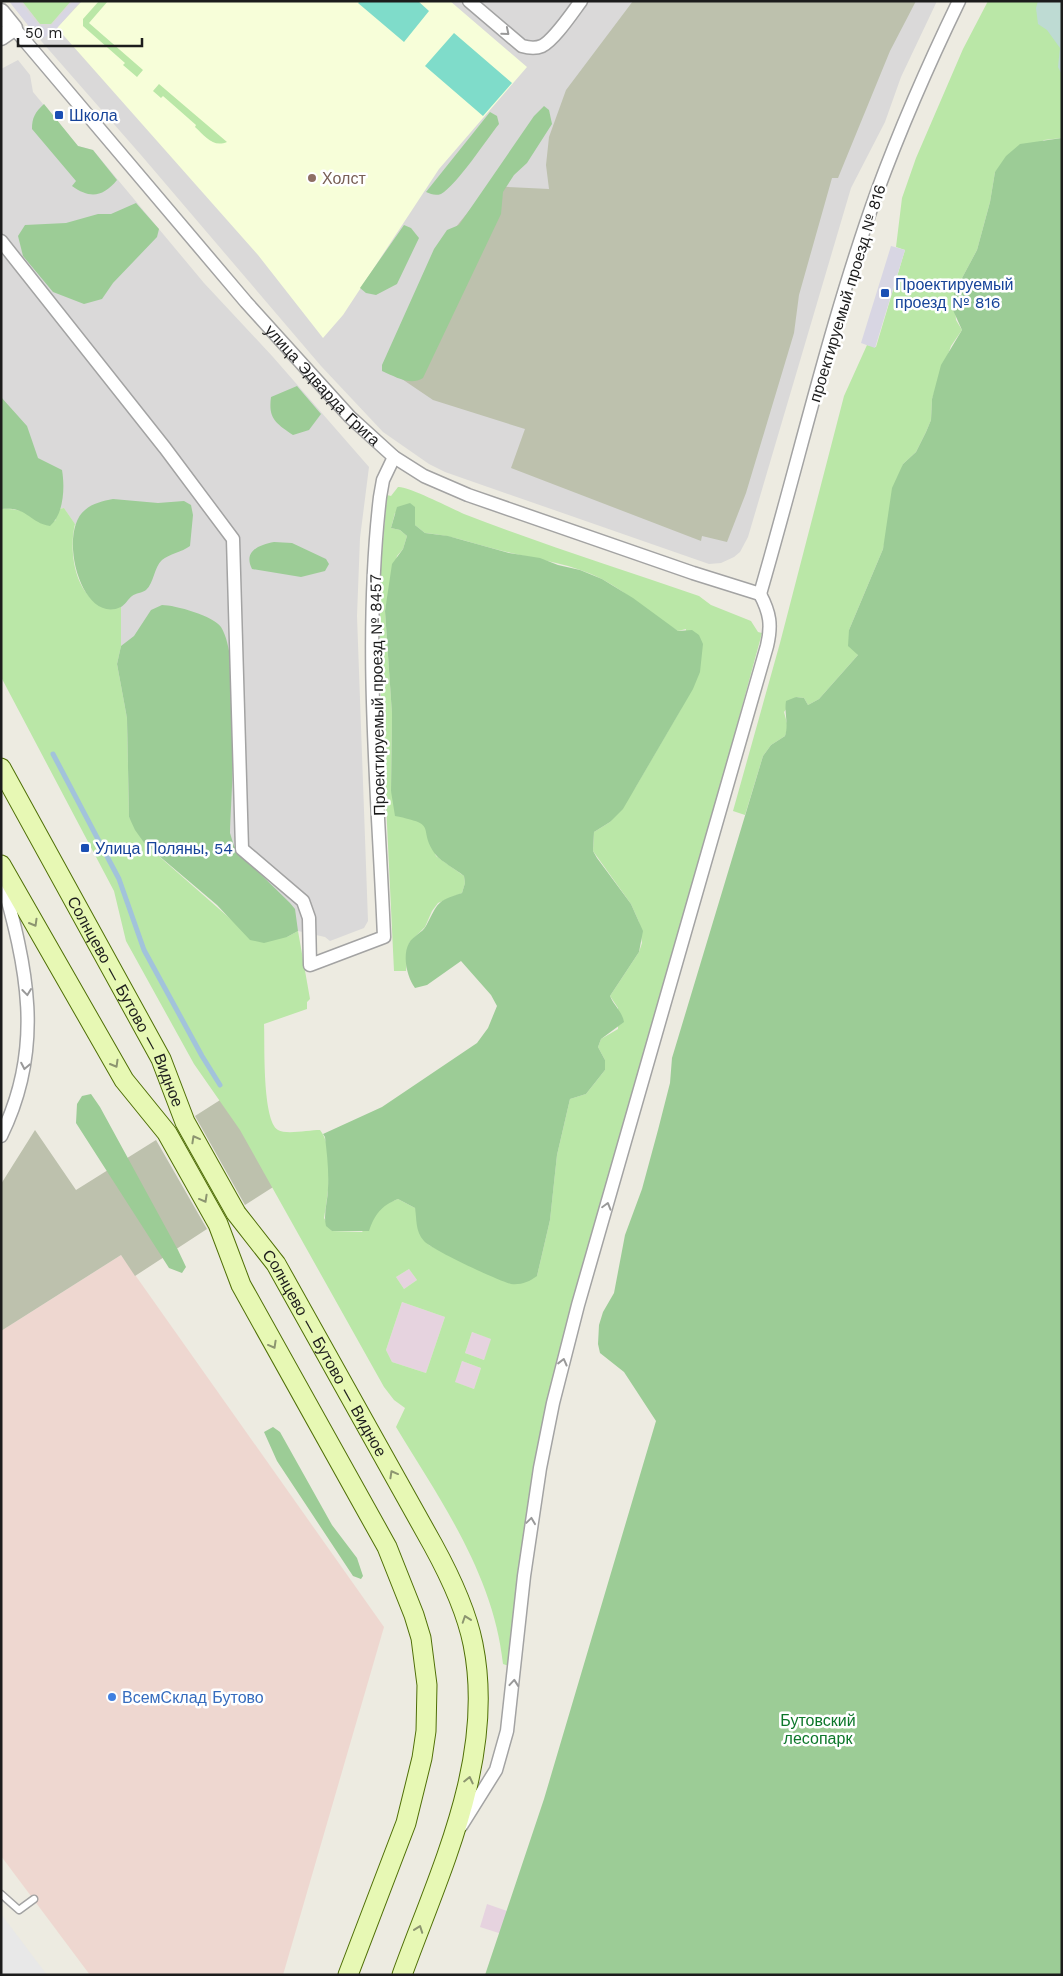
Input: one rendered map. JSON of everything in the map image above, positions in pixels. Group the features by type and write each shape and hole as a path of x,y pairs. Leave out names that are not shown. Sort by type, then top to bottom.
{"main road":[{"name":"Солнцево — Бутово — Видное","path":"1,768 161,1058 185,1122 236,1213 276,1264 433,1545 454,1588 472,1643 476,1667 478,1715 469,1781 450,1843 402,1975"},
{"name":"Солнцево — Бутово — Видное","path":"1,865 124,1080 167,1133 218,1224 241,1285 387,1547 414,1614 421,1638 427,1685 426,1731 422,1758 406,1823 348,1975"}],"street":[{"path":"468,1 522,46 532,48 542,46 549,41 581,1"},
{"name":"проектируемый проезд № 816","path":"760,594 819,382 877,192 914,98 960,1"},
{"name":"улица Эдварда Грига","path":"1,12 7,32 350,417 394,457 424,476 468,496 760,594"},
{"name":"Проектируемый проезд № 8457","path":"1,241 165,448 233,539 242,849 303,901 309,918 310,964 384,937 374,708 372,606 380,497 383,480 394,457"},
{"path":"450,1843 488,1784 503,1751 511,1709 529,1538 553,1403 578,1305 767,646 770,616 760,594"},
{"path":"1,876 21,952 29,1014 24,1073 13,1110 1,1136"}],"lane":[{"path":"1,1894 19,1910 34,1900"}],"shaded area":[{"path":"9,1 937,1 901,77 885,122 851,188 748,537 740,552 734,557 721,563 709,564 445,472 429,464 383,432 321,366 35,34"},
{"path":"9,1 19,1 40,27 42,25 46,29 53,24 73,1 80,1 58,29 44,38 35,34"},
{"name":"Холст","path":"82,1 450,1 527,67 439,169 343,315 323,338 258,255 57,28"},
{"path":"360,1 418,1 429,11 404,42 358,3"},
{"path":"633,1 916,1 890,51 838,178 832,178 799,295 794,333 746,493 727,542 702,536 701,541 511,468 525,429 433,400 399,377 439,248 489,186 549,189 546,165 549,137 566,90"},
{"path":"1038,1 1062,1 1062,75 1058,67 1060,48 1047,30 1038,24 1036,8"},
{"path":"454,33 512,83 483,116 425,66"},
{"path":"18,60 30,75 33,92 78,146 93,150 204,283 273,357 369,467 360,538 357,616 368,921 364,928 330,941 325,937 298,931 133,787 121,660 121,592 64,508 36,513 1,458 1,69"},
{"path":"891,246 905,250 875,348 861,343"},
{"path":"239,1088 292,1175 245,1205 195,1116"},
{"path":"35,1130 76,1190 156,1140 207,1229 135,1276 121,1255 1,1331 1,1184"},
{"path":"121,1255 384,1627 283,1975 90,1975 1,1856 1,1331"},
{"path":"409,1269 417,1280 404,1289 396,1277"},
{"path":"402,1302 445,1317 426,1373 392,1362 386,1350"},
{"path":"472,1332 492,1339 484,1360 465,1353"},
{"path":"462,1361 481,1368 474,1389 454,1382"},
{"path":"487,1904 513,1913 505,1935 480,1927"},
{"path":"1,1914 47,1975 1,1975"}],"green space":[{"path":"22,1 71,1 51,24 40,24"},
{"path":"99,1 108,1 89,23 143,70 137,77 123,65 125,63 83,26 83,19"},
{"path":"988,1 1062,1 1062,138 1044,140 995,172 990,202 977,250 954,293 956,320 962,330 951,346 932,399 931,420 926,432 916,452 903,464 883,549 849,630 858,655 819,699 808,705 804,698 796,697 784,712 788,727 785,736 771,745 763,756 745,815 733,811 780,643 844,396 867,345 876,347 905,250 896,247 902,198 916,158 963,49"},
{"path":"159,84 227,142 213,142 206,137 195,127 196,125 163,96 161,98 153,91"},
{"path":"44,104 78,146 93,150 117,180 107,190 101,193 90,194 72,186 76,181 32,129 35,115"},
{"path":"544,106 549,110 552,124 527,163 514,175 503,192 501,214 423,378 408,381 382,371 382,365 434,249 447,230 459,225 534,116"},
{"path":"490,112 497,116 499,124 455,182 441,194 435,195 426,192"},
{"name":"Бутовский лесопарк","path":"1062,138 1062,1975 485,1975 544,1799 656,1421 624,1372 600,1353 598,1344 599,1325 603,1312 614,1293 625,1235 642,1189 670,1083 672,1058 763,756 771,745 785,736 787,727 786,701 796,697 804,698 808,705 819,699 858,655 848,646 849,630 883,549 892,488 903,464 916,452 926,432 931,420 932,399 941,365 962,330 953,310 954,293 977,250 990,202 995,172 1006,156 1020,144"},
{"path":"136,203 159,229 157,237 113,283 102,299 84,304 53,292 23,256 18,236 25,225 66,223 98,214 111,214"},
{"path":"404,225 411,228 419,238 397,284 376,295 366,293 360,288"},
{"path":"297,386 321,414 309,430 293,435 274,420 270,404 271,397"},
{"path":"1,397 27,426 38,458 62,470 61,507 55,521 50,526 37,521 23,512 1,509"},
{"path":"398,487 403,487 493,525 699,596 711,605 751,621 758,632 762,633 695,880 557,1360 528,1512 509,1666 503,1664 498,1632 489,1600 463,1540 396,1427 405,1408 394,1400 384,1387 240,1130 194,1064 126,941 114,891 1,677 1,509 21,511 55,521 59,509 64,508 75,524 73,552 75,566 85,592 95,601 106,606 121,607 121,646 117,664 127,718 129,817 145,844 234,922 287,937 298,931 310,999 307,1002 307,1009 264,1024 267,1097 269,1112 278,1130 292,1132 320,1130 325,1138 328,1148 329,1172 324,1218 332,1231 362,1232 383,1205 398,1199 415,1208 429,1245 463,1262 537,1276 550,1220 557,1155 570,1099 586,1094 605,1070 605,1060 598,1047 601,1039 618,1029 618,1008 610,996 639,952 642,943 639,922 631,904 593,851 594,832 610,822 635,788 681,709 686,629 678,631 612,585 591,574 568,566 497,550 456,538 425,533 415,525 414,514 395,513 391,528 400,530 407,536 403,549 397,556 385,611 392,714 391,791 426,826 436,856 464,876 465,883 462,893 438,903 425,927 409,943 406,971 394,971 379,657 380,574 387,495 391,496","holes":["409,1269 417,1280 404,1289 396,1277","402,1302 445,1317 426,1373 392,1362 386,1350","472,1332 491,1339 484,1360 465,1353","462,1361 481,1368 474,1389 455,1382"]},
{"path":"113,499 158,503 184,501 191,505 193,515 190,546 168,556 159,563 146,590 132,596 121,607 107,609 95,603 85,590 78,574 73,537 77,521 85,510 95,504"},
{"path":"410,503 415,507 415,525 425,533 448,536 509,553 540,558 558,565 580,570 602,579 633,598 678,631 692,630 699,635 703,644 700,672 693,689 623,809 610,822 594,832 593,851 631,904 643,931 639,952 610,996 622,1015 624,1022 601,1039 598,1047 605,1060 605,1070 586,1094 570,1099 557,1155 550,1220 537,1276 518,1284 511,1284 493,1277 452,1258 424,1241 419,1233 415,1208 398,1199 379,1211 369,1231 332,1231 326,1226 325,1221 328,1175 325,1137 323,1134 382,1107 477,1043 488,1028 497,1006 491,995 461,961 427,985 415,988 406,966 406,954 409,943 424,928 436,907 442,901 462,893 465,883 464,876 436,855 430,846 423,825 395,816 391,791 392,714 385,611 392,564 403,549 407,536 400,530 391,528 397,507"},
{"path":"274,542 292,543 326,559 329,564 325,571 301,577 252,569 250,563 251,553 258,547"},
{"path":"162,605 185,609 203,615 221,627 227,644 233,695 234,726 230,833 234,846 241,855 295,909 298,931 287,937 264,943 250,940 217,905 145,844 129,817 127,718 117,664 121,646 134,636 151,610"},
{"path":"91,1094 100,1107 178,1250 186,1267 182,1273 169,1268 76,1123 77,1104 82,1096"},
{"path":"273,1427 280,1432 332,1525 357,1558 363,1576 361,1579 353,1576 277,1461 264,1432"}],"waterway":[{"path":"53,754 119,879 144,950 220,1085"}],"place":[{"name":"Школа","path":"59,115"},
{"name":"Холст","path":"312,178"},
{"name":"Проектируемый проезд № 816","path":"885,293"},
{"name":"Улица Поляны, 54","path":"85,848"},
{"name":"ВсемСклад Бутово","path":"112,1697"}]}
